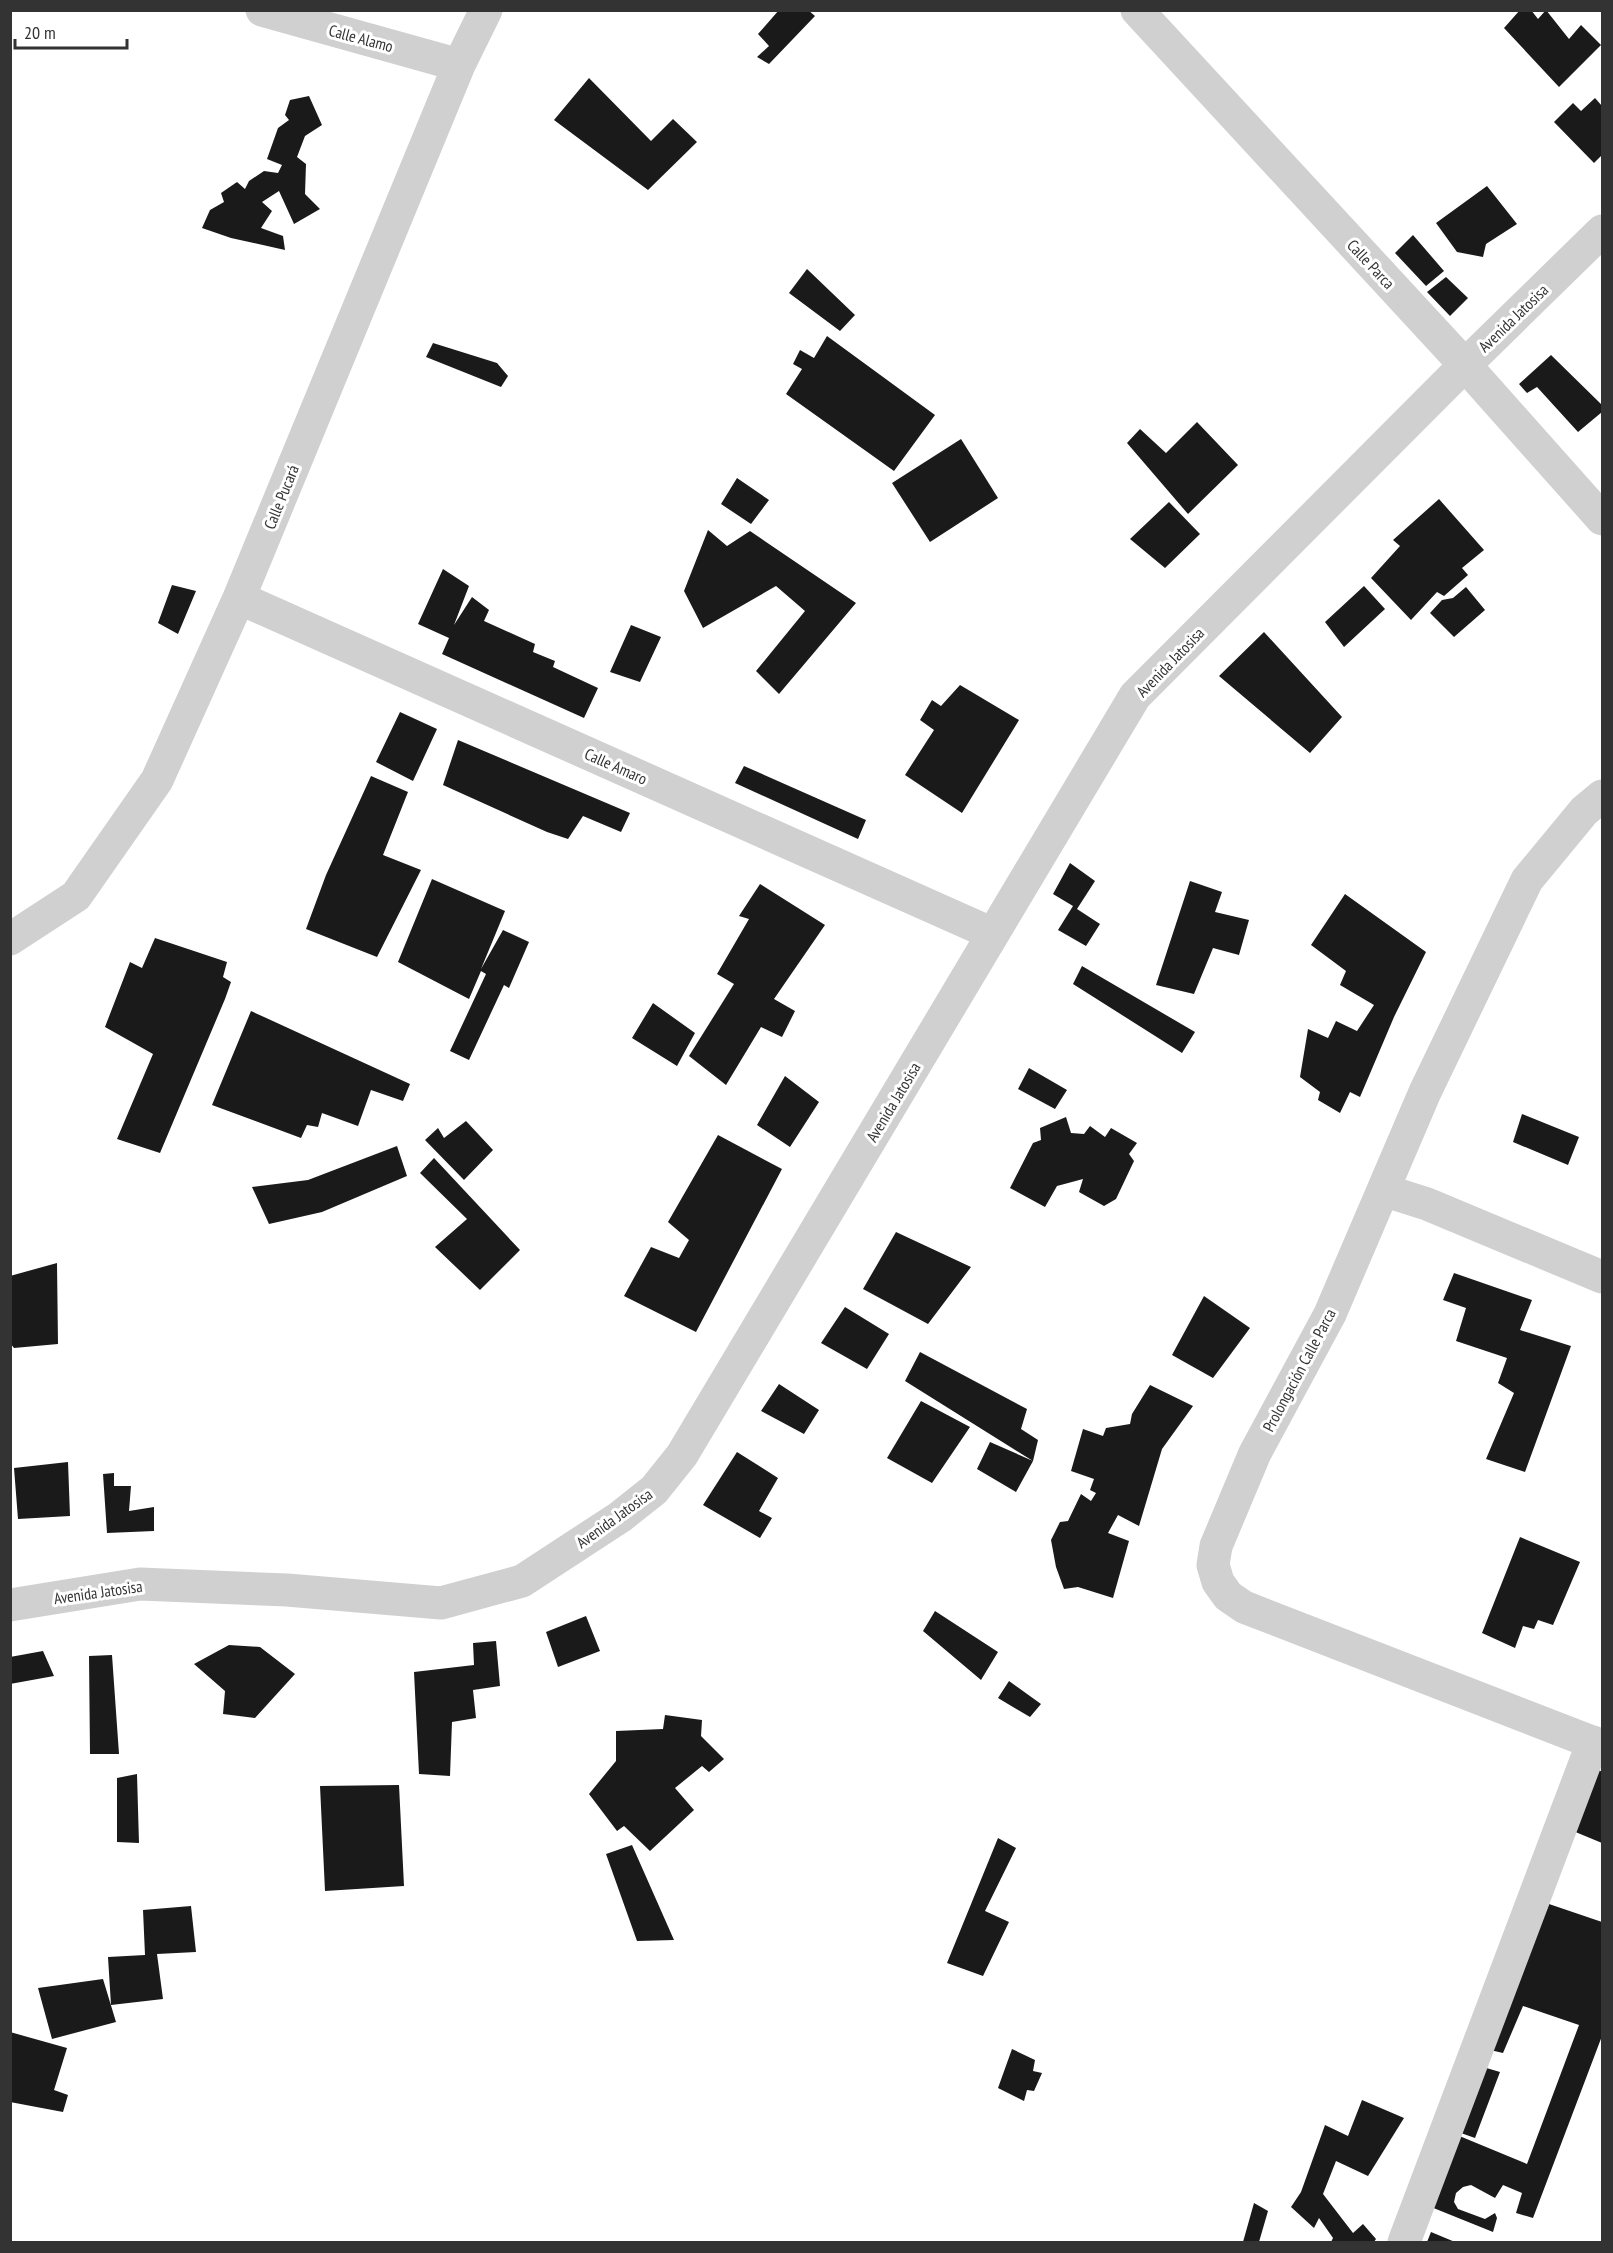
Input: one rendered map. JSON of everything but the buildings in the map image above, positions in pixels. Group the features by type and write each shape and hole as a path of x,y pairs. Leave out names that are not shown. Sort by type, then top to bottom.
{"street":[{"name":"Calle Alamo","path":"262,10 459,65"},
{"name":"Calle Pucará","path":"10,939 76,896 157,780 239,598 459,65 486,10"},
{"name":"Calle Parca","path":"1137,10 1465,365 1602,519"},
{"name":"Avenida Jatosisa","path":"10,1605 140,1584 287,1590 441,1603 522,1581 620,1517 654,1490 682,1455 1135,696 1602,231"},
{"name":"Calle Amaro","path":"239,598 993,934"},
{"name":"Prolongación Calle Parca","path":"1598,1744 1244,1607 1228,1596 1218,1582 1213,1565 1220,1535 1255,1454 1330,1314 1425,1092 1527,880 1584,811 1602,796"},
{"path":"1383,1190 1426,1204 1602,1277"},
{"path":"1404,2242 1598,1744"}]}
